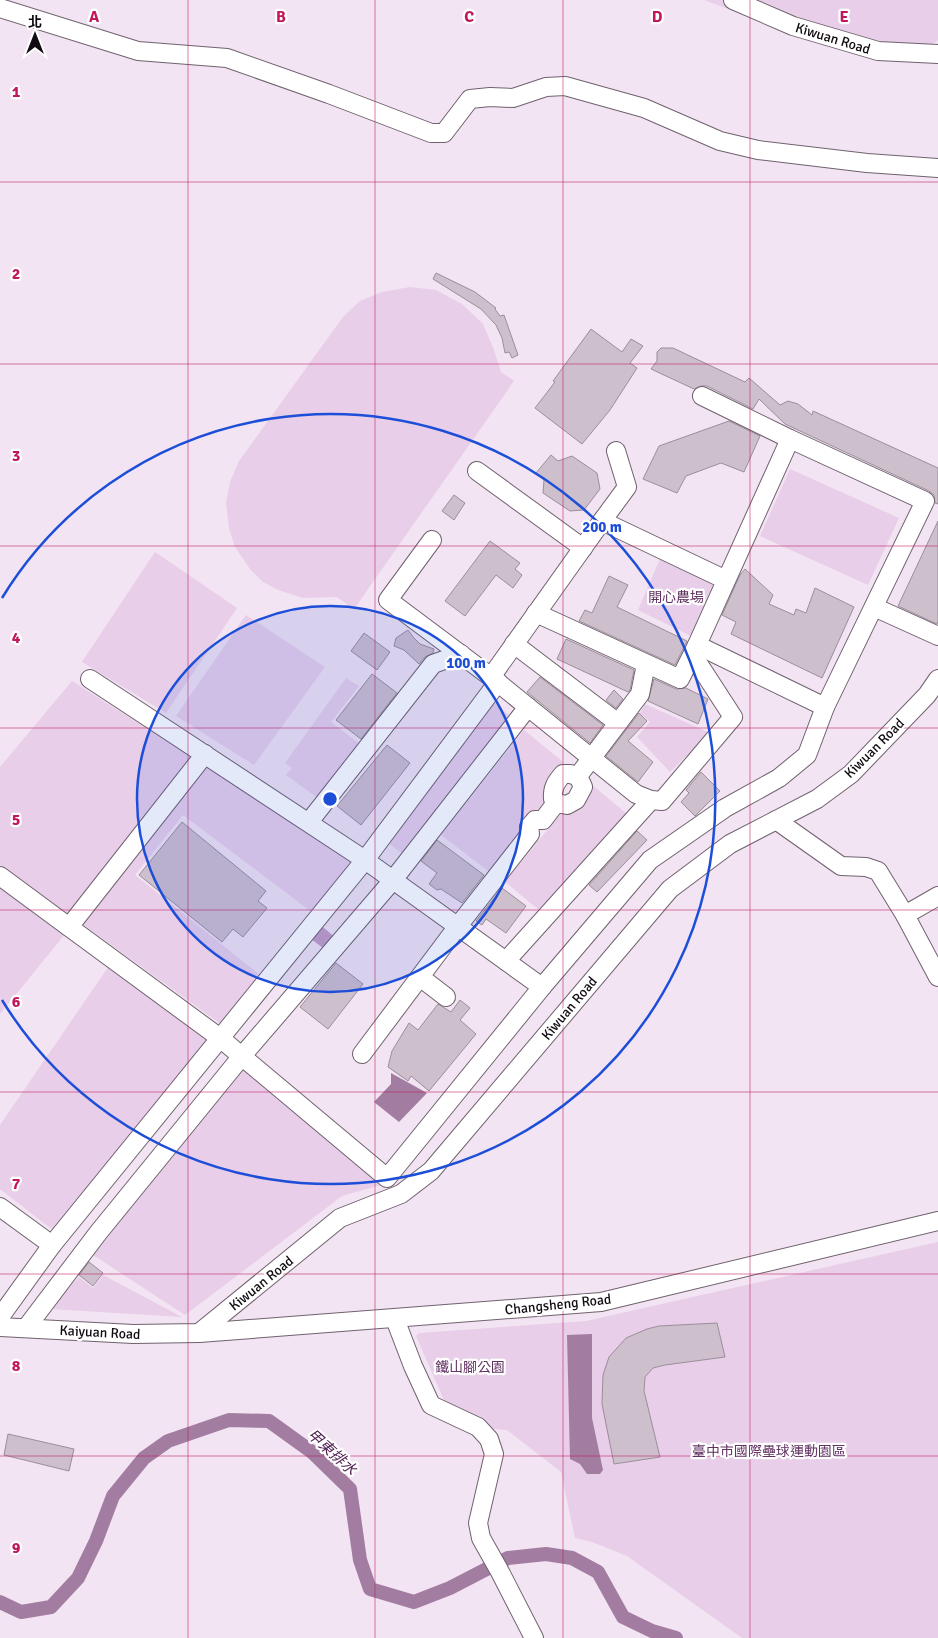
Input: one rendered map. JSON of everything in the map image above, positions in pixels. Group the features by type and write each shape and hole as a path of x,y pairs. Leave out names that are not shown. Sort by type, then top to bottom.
{"street":[{"name":"Kiwuan Road","path":"733,0 792,26 878,51 938,54"},
{"path":"0,8 138,51 226,58 431,132 444,132 470,99 490,97 514,98 546,88 565,86 644,108 720,141 758,150 867,164 938,168"},
{"path":"0,876 220,1038 387,1178 542,987 650,860 726,808 780,778 807,755 825,707 874,607 932,504 790,439 702,396"},
{"path":"536,614 680,679 697,646 790,439"},
{"path":"0,1317 52,1245 365,860 494,679 514,644 627,487 616,451"},
{"path":"478,471 583,548"},
{"path":"602,521 726,580"},
{"path":"432,540 388,600 494,679 636,794 651,800 662,801 732,717 694,657 697,646"},
{"path":"874,607 938,636"},
{"path":"514,644 618,722"},
{"path":"697,646 825,707"},
{"path":"308,822 433,664 461,654"},
{"path":"362,1054 530,834 529,826 535,820 543,820 556,803 567,805 576,800 583,787 578,776 640,694 646,664"},
{"path":"90,679 365,860 542,987"},
{"name":"Kiwuan Road","path":"199,1333 340,1218 401,1194 431,1172 670,890 730,844 817,799 851,774 926,695 938,679"},
{"path":"26,1328 98,1233 242,1056 393,880 528,707"},
{"path":"69,927 205,754"},
{"path":"506,961 651,800"},
{"path":"776,820 841,866 866,867 878,871 905,915 938,977"},
{"path":"905,915 938,896"},
{"path":"420,977 446,997"},
{"path":"0,1207 52,1245"},
{"name":"Changsheng Road","path":"199,1333 601,1302 938,1221"},
{"path":"395,1319 430,1405 478,1427 489,1438 494,1454 478,1523 481,1538 534,1638"},
{"name":"Kaiyuan Road","path":"0,1327 133,1334 199,1333"}],"green space":[{"path":"704,0 938,0 938,40 928,48 815,41"},
{"path":"410,287 436,290 462,304 483,324 501,372 514,381 354,609 337,597 303,598 278,590 263,582 250,569 235,547 229,528 226,503 230,482 239,461 343,317 360,301 382,292"},
{"path":"790,469 899,518 868,585 760,536"},
{"path":"155,552 237,608 166,713 82,662"},
{"name":"開心農場","path":"660,559 714,583 691,636 638,610"},
{"path":"246,615 325,667 254,765 176,716"},
{"path":"346,678 359,686 331,722 361,745 319,799 286,775 292,768 285,763"},
{"path":"72,681 191,757 66,916 0,865 0,767"},
{"path":"489,699 514,719 409,859 383,839"},
{"path":"645,704 710,733 670,772 637,737 650,722 640,713"},
{"path":"524,730 563,762 563,765 546,802 491,873 441,835"},
{"path":"208,761 354,859 313,913 183,815 135,875 260,975 222,1025 81,923"},
{"path":"592,785 627,814 539,910 505,882 558,817"},
{"path":"0,887 65,934 0,1014"},
{"path":"111,963 214,1038 54,1231 0,1189 0,1125"},
{"path":"242,1062 381,1185 342,1196 185,1315 87,1251"},
{"name":"臺中市國際壘球運動園區","path":"938,1242 938,1638 742,1638 627,1556 592,1542 575,1538 561,1472 507,1430 484,1428 447,1407 416,1336 419,1333 586,1321"},
{"path":"103,1275 182,1317 50,1309 79,1277 93,1288"}],"shaded area":[{"path":"318,923 337,939 327,951 307,936"},
{"path":"391,1073 427,1093 399,1122 374,1102 391,1084"},
{"path":"592,1334 592,1418 603,1470 600,1474 587,1474 580,1464 570,1459 567,1335"}],"building":[{"path":"436,273 475,292 496,308 500,316 504,315 518,355 512,358 509,352 505,353 502,338 496,325 481,309 433,279"},
{"path":"591,329 622,352 631,339 643,346 630,363 637,368 610,410 582,444 535,408"},
{"path":"661,348 673,348 745,382 749,378 780,405 788,401 798,404 812,415 813,411 938,468 938,504 935,503 934,495 929,491 785,424 759,399 753,409 707,386 694,389 651,369 657,361 657,352"},
{"path":"729,421 760,436 744,472 721,463 686,476 677,493 643,479 659,446"},
{"path":"551,455 558,461 572,456 597,473 600,489 584,510 570,511 543,493 544,480 536,473"},
{"path":"454,495 465,503 454,520 442,511"},
{"path":"938,521 938,621 937,624 898,606"},
{"path":"490,541 520,563 515,569 522,575 513,588 496,575 465,616 445,601"},
{"path":"745,569 773,595 769,604 794,615 796,609 806,613 815,588 854,607 822,678 731,634 736,622 722,615 740,575"},
{"path":"609,576 628,585 617,607 687,641 675,665 579,621 585,610 592,613"},
{"path":"408,630 420,644 434,649 433,653 425,657 419,664 404,650 394,646 396,638"},
{"path":"364,633 390,652 377,670 351,651"},
{"path":"566,639 634,670 630,690 628,692 557,659"},
{"path":"372,674 397,693 361,739 336,720"},
{"path":"540,677 603,725 590,743 527,692"},
{"path":"654,679 676,689 686,688 708,699 698,724 648,701"},
{"path":"614,690 623,699 616,708 606,700"},
{"path":"639,713 647,721 628,741 653,762 638,782 606,756"},
{"path":"387,745 410,763 361,825 337,806"},
{"path":"701,772 720,791 695,816 681,802 689,793 686,790"},
{"path":"182,822 266,891 258,901 267,908 243,937 233,929 222,942 139,875"},
{"path":"637,831 647,840 597,892 589,885"},
{"path":"437,840 484,875 462,903 441,889 437,890 429,884 437,873 421,861"},
{"path":"502,888 526,906 506,933 486,919 482,925 476,921"},
{"path":"336,963 363,984 328,1029 300,1007"},
{"path":"460,1000 470,1008 460,1020 476,1034 429,1091 411,1076 408,1081 388,1067 392,1051 409,1023 418,1030 438,1004 451,1012"},
{"path":"89,1262 103,1273 93,1286 79,1275"},
{"path":"717,1323 725,1357 653,1368 645,1377 644,1391 660,1457 614,1464 602,1404 603,1375 609,1357 626,1338 647,1329 659,1326"},
{"path":"8,1434 74,1449 69,1471 4,1455"}],"waterway":[{"name":"甲東排水","path":"0,1602 21,1612 51,1607 78,1578 96,1541 113,1496 144,1458 168,1441 229,1420 269,1421 312,1452 350,1489 360,1560 370,1589 414,1602 450,1588 508,1558 546,1554 572,1558 598,1572 623,1617 652,1631 676,1638"}],"park label":[{"name":"鐵山腳公園","path":"470,1367"}]}
